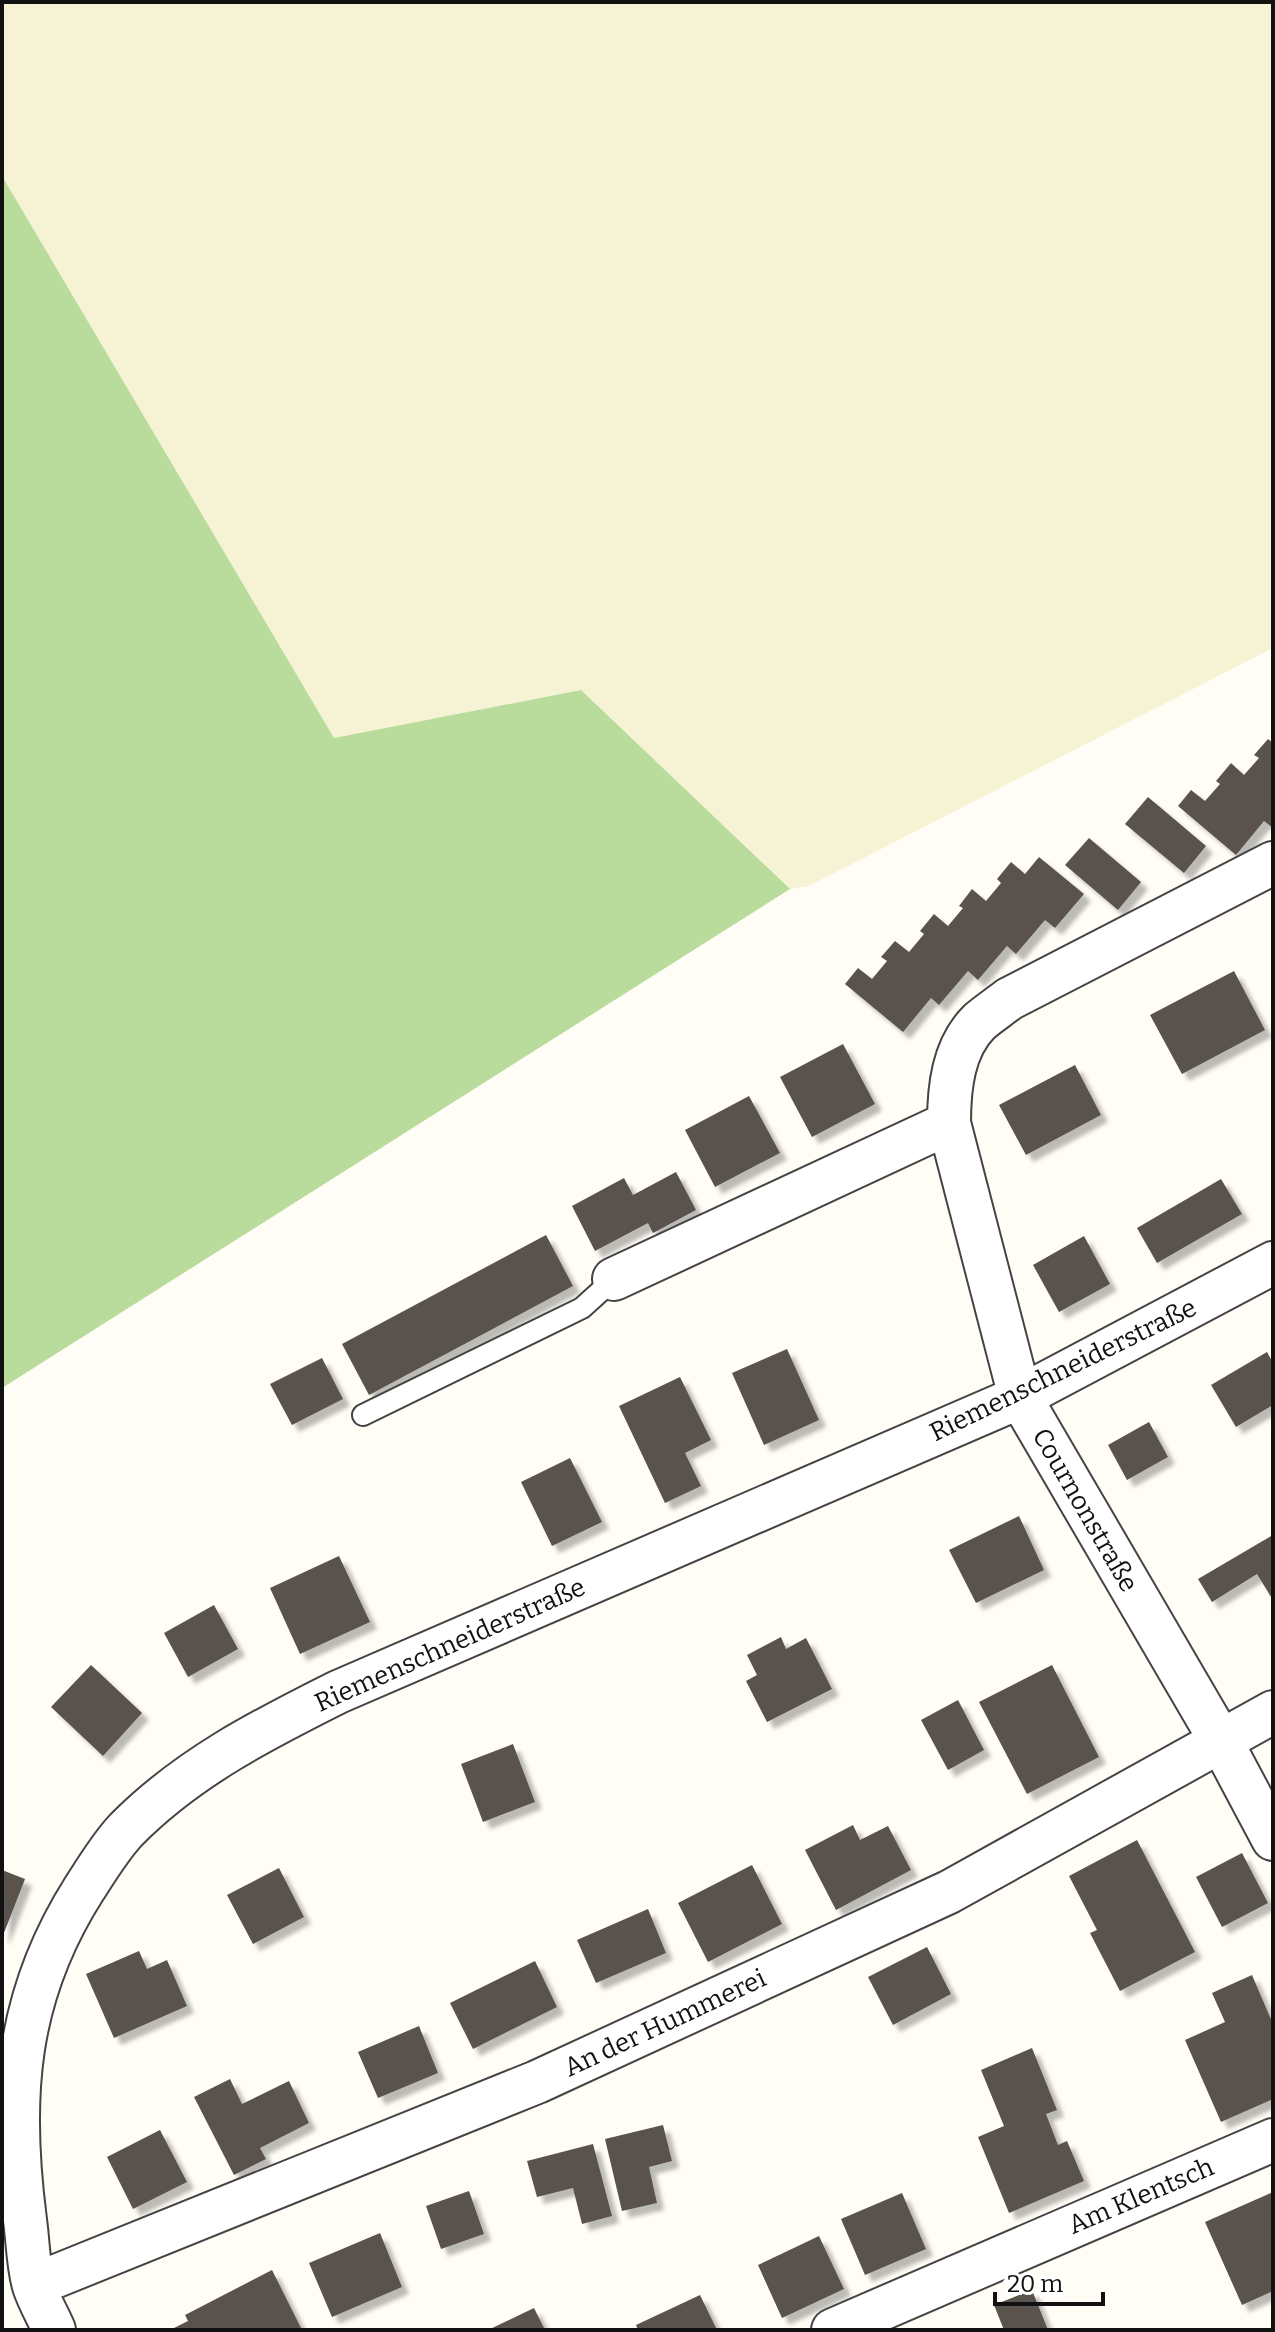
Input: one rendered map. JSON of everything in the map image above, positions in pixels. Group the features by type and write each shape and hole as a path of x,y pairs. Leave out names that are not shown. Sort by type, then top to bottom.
{"street":[{"name":"Cournonstraße","path":"1273,863 1009,999 978,1024 962,1045 949,1097 949,1123 1020,1397 1222,1743 1273,1839"},
{"path":"614,1279 949,1123"},
{"name":"Riemenschneiderstraße","path":"54,2330 34,2285 16,2131 21,2058 31,2004 47,1958 73,1907 125,1831 190,1777 246,1738 338,1692 1020,1397 1273,1263"},
{"name":"An der Hummerei","path":"34,2285 537,2082 949,1892 1273,1712"},
{"name":"Am Klentsch","path":"847,2327 1273,2140"}],"lane":[{"path":"363,1415 582,1308 614,1279"}],"shaded area":[{"path":"2,2 1273,2 1273,648 809,886 790,889 581,690 334,738 2,176"}],"green space":[{"path":"2,176 334,738 581,690 790,889 2,1388"}],"building":[{"path":"1268,739 1273,743 1273,828 1264,821 1236,855 1178,806 1191,790 1205,801 1220,784 1216,781 1231,763 1244,775 1259,758 1254,755"},
{"path":"1148,797 1206,846 1184,873 1125,824"},
{"path":"1089,838 1141,882 1118,910 1065,865"},
{"path":"1039,857 1084,894 1055,928 1045,920 1016,954 1007,946 978,980 968,971 939,1005 931,998 903,1032 845,984 858,968 872,979 887,961 881,957 895,941 909,952 924,934 920,931 934,914 948,926 963,908 959,906 972,889 986,901 1001,883 997,879 1011,862 1025,874"},
{"path":"1234,971 1265,1030 1182,1074 1150,1015"},
{"path":"843,1044 875,1104 812,1137 780,1077"},
{"path":"1075,1065 1101,1115 1026,1155 999,1105"},
{"path":"749,1096 780,1153 715,1187 685,1130"},
{"path":"676,1172 696,1210 653,1233 648,1223 595,1251 572,1206 624,1178 633,1195"},
{"path":"1221,1179 1242,1214 1157,1263 1137,1228"},
{"path":"546,1235 573,1286 369,1395 342,1344"},
{"path":"1084,1236 1110,1284 1059,1312 1033,1265"},
{"path":"787,1349 819,1420 764,1445 732,1373"},
{"path":"1267,1352 1273,1363 1273,1405 1236,1427 1211,1385"},
{"path":"322,1358 343,1399 292,1425 270,1384"},
{"path":"680,1377 711,1440 685,1453 701,1486 665,1503 619,1406"},
{"path":"1149,1422 1168,1457 1127,1480 1108,1445"},
{"path":"570,1458 602,1522 552,1546 521,1482"},
{"path":"1019,1516 1044,1570 976,1603 949,1550"},
{"path":"1273,1535 1273,1600 1257,1574 1212,1602 1198,1579"},
{"path":"339,1556 370,1622 300,1654 270,1588"},
{"path":"214,1605 238,1649 188,1677 164,1633"},
{"path":"781,1637 786,1649 806,1638 832,1689 767,1722 746,1681 757,1675 747,1655"},
{"path":"91,1665 142,1713 103,1756 51,1707"},
{"path":"1052,1665 1099,1757 1027,1794 979,1702"},
{"path":"958,1700 984,1750 948,1770 921,1720"},
{"path":"513,1744 535,1802 483,1822 461,1764"},
{"path":"853,1825 860,1840 888,1826 911,1870 836,1910 805,1850"},
{"path":"1137,1840 1195,1952 1120,1991 1090,1933 1097,1930 1069,1876"},
{"path":"1242,1853 1268,1903 1222,1927 1196,1877"},
{"path":"752,1865 782,1924 708,1962 678,1903"},
{"path":"279,1868 304,1917 253,1944 227,1895"},
{"path":"2,1870 25,1879 2,1938"},
{"path":"648,1909 666,1953 596,1983 577,1940"},
{"path":"927,1947 951,1994 893,2025 868,1977"},
{"path":"139,1951 147,1969 167,1960 187,2006 114,2038 86,1974"},
{"path":"535,1961 557,2007 473,2049 450,2003"},
{"path":"1252,1975 1273,2024 1273,2099 1221,2122 1185,2040 1225,2022 1212,1993"},
{"path":"419,2026 438,2073 378,2098 358,2052"},
{"path":"1032,2048 1057,2110 1046,2114 1058,2145 1067,2141 1084,2181 1009,2213 978,2137 1004,2126 981,2070"},
{"path":"230,2079 242,2104 289,2081 309,2123 260,2148 266,2159 234,2175 194,2097"},
{"path":"663,2125 672,2161 649,2167 657,2203 622,2211 605,2139"},
{"path":"160,2130 187,2182 133,2209 107,2157"},
{"path":"593,2144 612,2216 582,2224 573,2188 537,2197 527,2161"},
{"path":"469,2191 484,2234 441,2249 426,2206"},
{"path":"1273,2192 1273,2291 1242,2305 1205,2222"},
{"path":"902,2193 926,2249 865,2275 841,2219"},
{"path":"380,2233 402,2287 332,2317 309,2263"},
{"path":"819,2236 844,2289 782,2318 758,2265"},
{"path":"272,2270 302,2330 170,2330 188,2321 185,2315"},
{"path":"1032,2290 1048,2330 1004,2330 994,2305"},
{"path":"700,2295 717,2330 638,2330 636,2325"},
{"path":"534,2308 545,2330 488,2330"}]}
